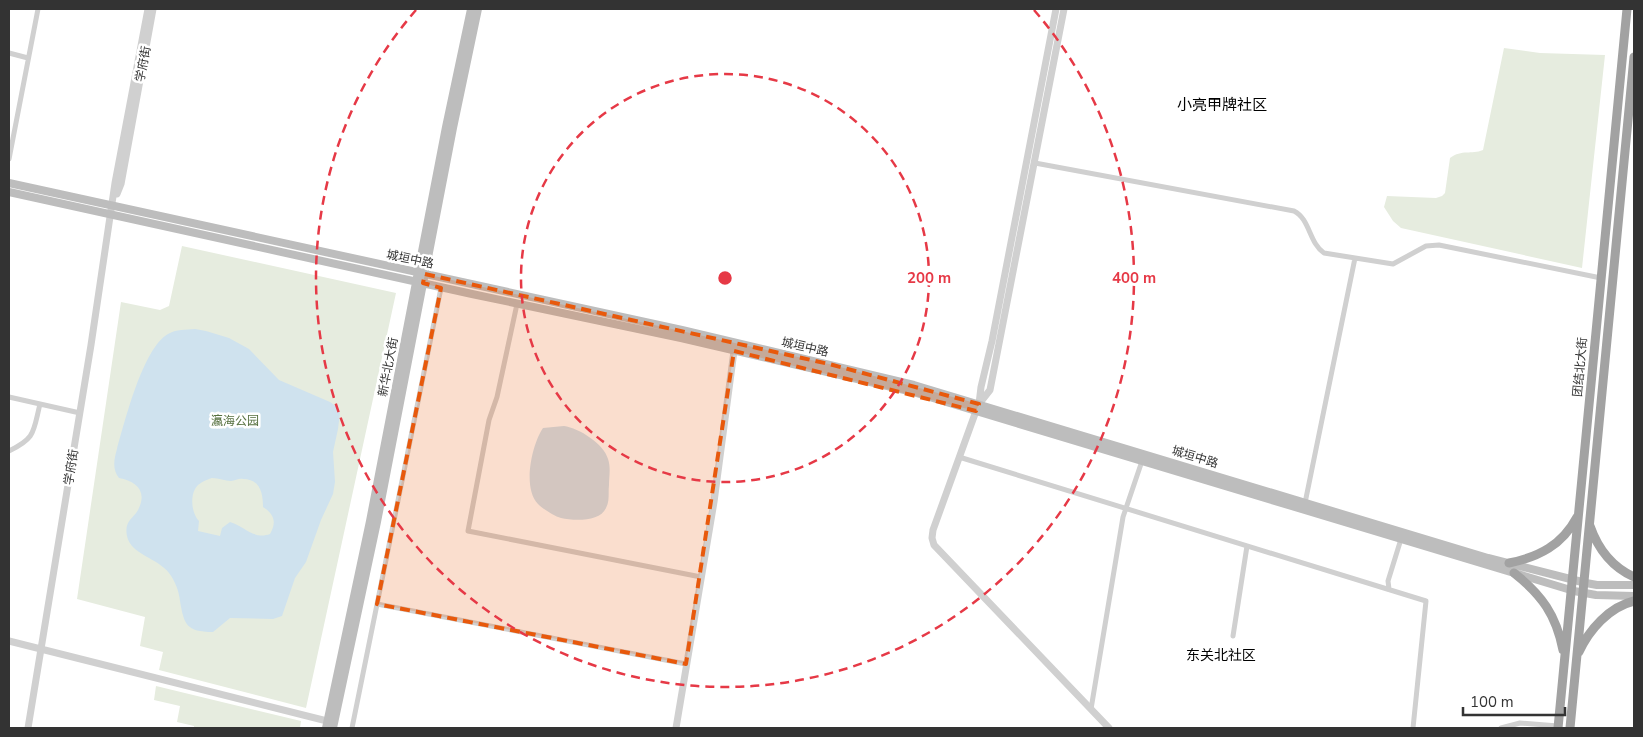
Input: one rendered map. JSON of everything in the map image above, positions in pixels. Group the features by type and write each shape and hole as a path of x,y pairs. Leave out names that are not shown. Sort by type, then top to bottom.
{"highway":[{"name":"团结北大街","path":"1558,727 1627,9"},
{"name":"团结北大街","path":"1570,728 1634,57"},
{"path":"1509,564 1536,556 1556,544 1566,534 1579,515"},
{"path":"1589,523 1594,538 1602,551 1616,566 1634,577"},
{"path":"1514,573 1537,593 1553,616 1558,627 1565,659"},
{"path":"1576,659 1584,642 1603,619 1617,608 1634,601"}],"main road":[{"name":"新华北大街","path":"326,725 419,283 471,9"},
{"name":"新华北大街","path":"421,273 478,9"},
{"name":"城垣中路","path":"9,183 820,362 914,385 1142,460 1571,591 1634,596"},
{"name":"城垣中路","path":"9,192 441,288 680,338 978,407 1305,502 1509,564 1597,585 1634,585"},
{"name":"新华北大街","path":"333,728 377,522 419,283"}],"street":[{"path":"9,159 38,9"},
{"name":"学府街","path":"28,728 112,206 148,9"},
{"name":"学府街","path":"112,206 121,184 153,9"},
{"path":"1056,9 978,407 932,530 932,538 934,545 1109,728"},
{"path":"978,407 990,390 994,375 1064,9"},
{"path":"9,53 28,58"},
{"path":"1035,163 1294,211 1302,218 1316,246 1324,253 1393,264 1426,246 1439,245 1601,278"},
{"path":"1305,502 1355,258"},
{"path":"352,728 441,288"},
{"path":"517,304 497,397 489,420 468,531 701,577"},
{"path":"676,728 714,502 734,351"},
{"path":"9,397 80,413"},
{"path":"9,451 28,441 32,436 40,404"},
{"path":"959,458 1389,588 1426,601 1412,728"},
{"path":"1091,709 1126,510 1142,460"},
{"path":"1389,588 1388,581 1401,539"},
{"path":"1233,636 1247,546"},
{"path":"377,604 686,664"},
{"path":"9,641 326,725"},
{"path":"1501,728 1520,723 1558,727"}],"highlighted area":[{"path":"425,274 829,364 979,404 976,411 734,351 686,664 377,604 441,288 423,283"}],"green space":[{"path":"1504,48 1540,53 1605,55 1582,268 1401,228 1393,221 1384,207 1387,196 1436,198 1442,196 1445,193 1450,158 1454,155 1483,150"},
{"name":"瀛海公园","path":"182,246 396,293 306,708 159,670 163,652 140,646 145,617 77,599 121,302 160,310 169,306"},
{"path":"156,686 301,721 300,728 194,728 194,726 177,722 180,706 154,700"}],"water":[{"path":"195,329 229,338 249,349 279,380 330,402 337,407 340,413 333,452 335,482 333,494 321,520 306,562 295,578 282,616 273,619 230,618 213,632 204,632 188,625 183,616 179,594 169,573 139,552 130,542 126,531 141,503 141,492 135,484 119,478 114,468 114,460 130,404 143,369 151,354 159,342 171,332","holes":["212,478 231,481 249,480 257,484 261,492 263,507 270,512 274,522 270,534 254,534 230,522 222,528 220,536 198,531 199,521 192,506 193,493 200,483"]},
{"path":"564,426 583,433 596,442 606,453 608,459 610,469 608,502 603,513 593,518 573,520 558,517 538,504 530,488 530,466 539,435 543,428"}],"district":[{"name":"小亮甲牌社区","path":"1222,105"},
{"name":"东关北社区","path":"1221,655"}]}
